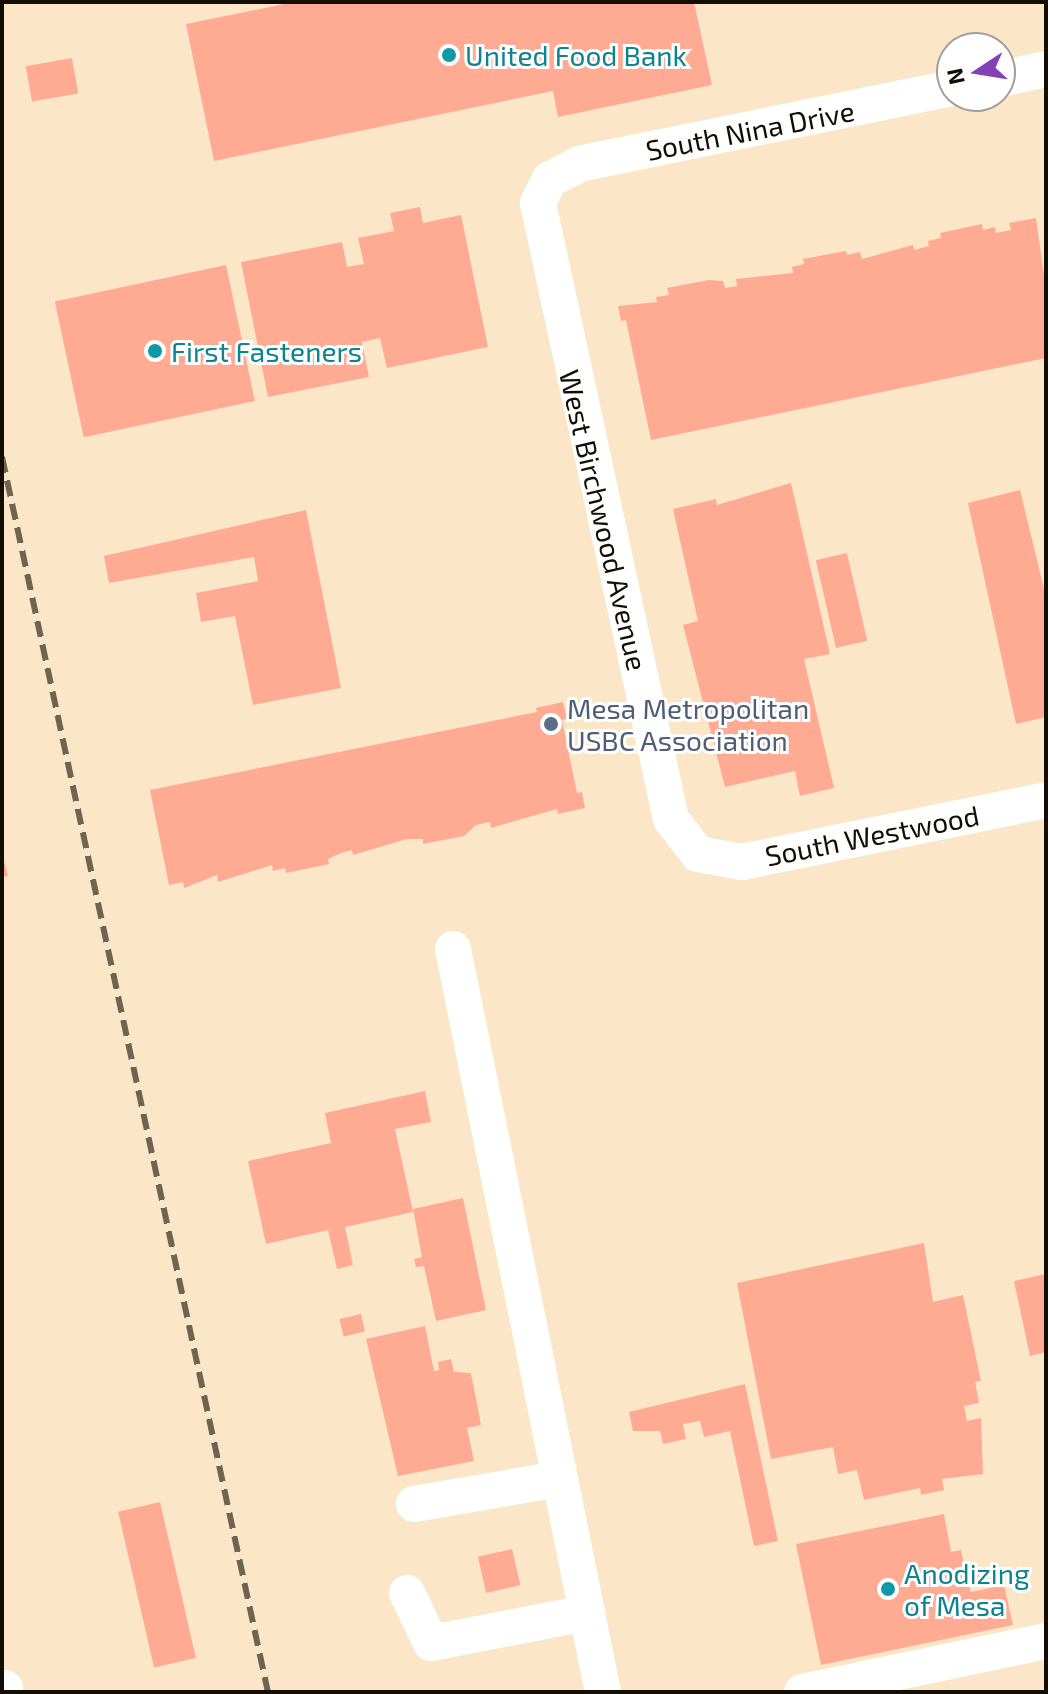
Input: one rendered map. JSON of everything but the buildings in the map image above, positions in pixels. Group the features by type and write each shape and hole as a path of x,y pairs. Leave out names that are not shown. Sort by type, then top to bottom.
{"street":[{"path":"1016,76 1046,69"},
{"name":"South Nina Drive","path":"550,179 580,164 936,91"},
{"name":"West Birchwood Avenue","path":"550,179 538,203 595,483 671,819 698,854"},
{"name":"South Westwood","path":"698,854 742,862 1046,800"},
{"path":"453,949 603,1692"},
{"path":"414,1504 559,1479"},
{"path":"407,1593 431,1643 587,1613"},
{"path":"802,1692 1046,1641"}],"railway":[{"path":"2,457 268,1692"}],"place":[{"name":"United Food Bank","path":"449,55"},
{"name":"First Fasteners","path":"155,351"},
{"name":"Mesa Metropolitan USBC Association","path":"551,724"},
{"name":"Anodizing of Mesa","path":"888,1589"}]}
